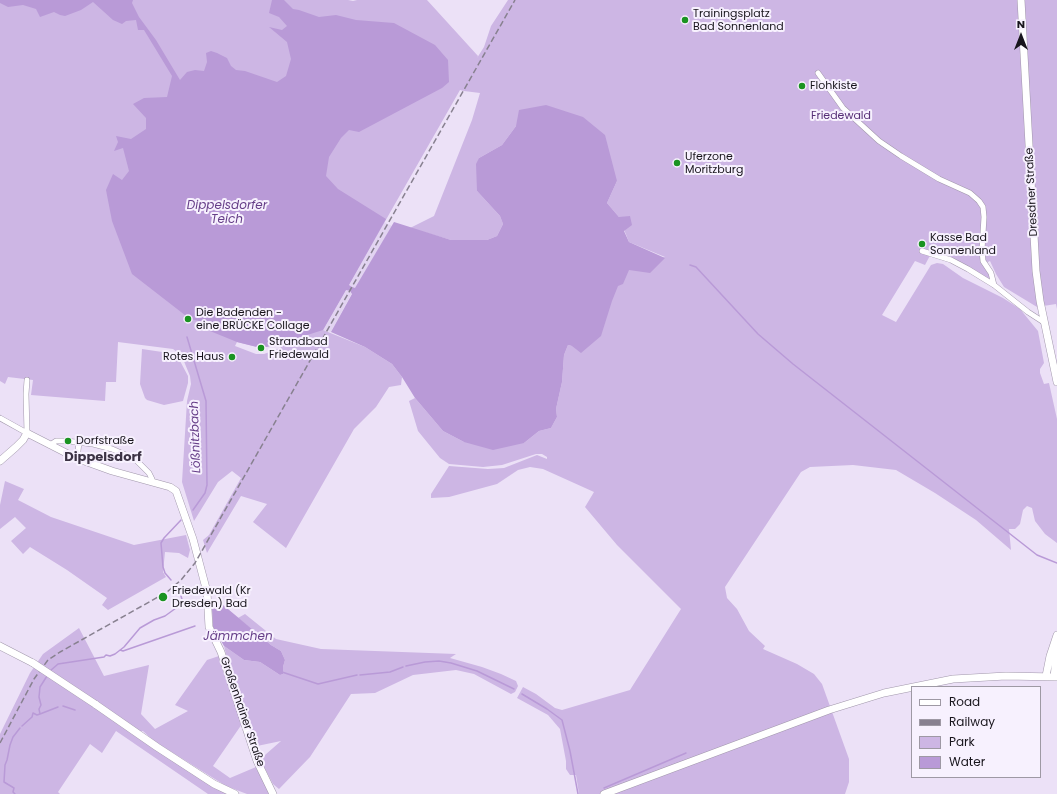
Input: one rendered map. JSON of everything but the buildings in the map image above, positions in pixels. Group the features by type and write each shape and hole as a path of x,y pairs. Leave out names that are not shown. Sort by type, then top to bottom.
{"main road":[{"name":"Dresdner Straße","path":"1021,0 1036,272 1057,382"},
{"name":"Großenhainer Straße","path":"27,433 76,458 112,471 173,488 176,491 193,539 207,592 209,627 221,652 258,761 273,794"},
{"path":"0,461 23,440 27,433"},
{"path":"1052,677 1050,656 1057,635"},
{"path":"0,646 33,664 214,784 235,794"},
{"path":"1052,677 1057,656"},
{"path":"918,686 953,679 1006,676 1052,677"},
{"path":"604,794 829,710 884,693 911,688"}],"street":[{"path":"818,73 843,108 879,141 939,179 970,193 979,201 983,207 984,217 982,250 983,260 991,273 994,285"},
{"path":"922,251 951,260 968,269 994,285 1028,312 1045,323"},
{"path":"27,380 27,433"},
{"name":"Großenhainer Straße","path":"0,418 27,433"},
{"path":"50,445 56,441 79,442 102,446 135,459 148,473 152,479 151,482"},
{"path":"76,458 79,442"}],"shaded area":[{"path":"384,222 392,226 355,289 349,285"},
{"path":"346,290 352,293 331,332 323,330"}],"green space":[{"name":"Friedewald","path":"0,0 427,0 478,56 477,58 484,47 491,26 508,0 1057,0 1057,309 1056,304 1037,307 1004,287 990,261 984,264 989,273 990,280 948,255 949,251 935,246 925,265 915,261 882,315 896,322 931,265 937,263 943,264 963,278 1003,298 1020,309 1038,331 1044,363 1040,369 1040,373 1044,384 1049,383 1057,419 1057,543 1045,534 1035,521 1032,508 1027,506 1023,510 1020,524 1015,529 1009,529 1011,550 976,520 896,470 853,465 810,467 801,472 725,587 727,598 737,609 749,631 765,646 763,649 797,664 814,674 822,684 849,759 849,782 845,794 579,794 576,775 570,775 566,769 560,729 548,715 517,698 523,687 536,694 555,708 562,710 630,690 681,609 617,545 585,507 594,492 543,469 530,467 518,470 497,484 449,497 431,498 431,494 449,466 488,469 504,468 537,455 547,459 547,457 542,454 536,454 502,465 483,467 449,464 440,458 418,431 409,401 415,398 443,431 464,442 524,443 539,431 551,428 557,417 556,409 562,382 564,355 568,345 572,346 614,273 665,257 629,242 619,217 607,203 617,181 516,126 502,145 479,158 477,191 500,216 503,224 497,236 487,240 451,240 410,228 434,216 472,120 480,93 460,90 323,330 365,347 392,364 402,377 401,385 389,387 376,407 354,429 286,548 253,522 267,504 241,496 207,553 203,540 209,535 241,478 232,471 218,482 194,521 182,482 187,401 191,384 190,376 183,359 173,349 118,342 116,382 106,382 105,401 31,395 33,380 8,377 5,384 0,381","holes":["237,342 257,347 266,347 279,344 281,348 264,354 256,354 235,346"]},
{"path":"142,349 169,353 180,361 188,376 188,383 183,401 164,405 145,398 140,384"},
{"path":"5,481 24,489 18,500 51,517 134,545 186,535 190,550 188,558 179,553 165,552 163,572 166,577 108,610 102,605 107,598 67,570 30,547 23,554 11,541 26,528 15,517 0,529 0,505"},
{"path":"245,614 276,639 321,649 456,654 450,658 501,674 516,681 518,686 515,692 511,694 474,674 456,670 413,675 375,693 351,694 310,757 279,789 273,784 261,761 265,755 281,741 257,746 224,646 244,660 260,662 280,675 283,674 285,660 281,651 271,645 238,618"},
{"path":"79,628 104,676 149,665 141,714 155,729 188,711 175,705 207,660 219,656 242,724 213,766 230,778 256,767 270,794 247,794 226,786 154,741 143,731 131,731 231,794 208,794 116,731 102,753 90,744 58,792 60,794 0,794 0,734 30,673 43,654"}],"water":[{"name":"Dippelsdorfer Teich","path":"0,0 133,0 132,3 139,17 156,40 180,80 187,72 195,70 204,71 207,62 206,53 211,51 227,58 231,66 236,70 245,71 277,82 286,76 291,59 287,42 269,27 282,30 287,26 279,17 269,13 272,0 284,0 293,9 319,17 336,15 356,20 394,23 435,45 448,60 449,82 442,88 359,132 349,130 341,138 329,157 326,176 338,189 386,219 349,285 352,287 355,288 394,222 451,240 487,240 497,236 503,224 500,216 477,191 476,164 479,158 502,145 516,126 519,110 546,105 583,117 605,135 617,181 607,203 619,217 630,216 632,225 624,231 629,242 665,258 650,273 629,270 623,284 618,286 601,336 581,353 572,346 568,345 564,355 562,382 556,409 557,417 551,428 539,431 524,443 493,450 464,442 443,431 415,398 392,364 365,347 331,332 352,294 350,291 346,290 323,330 279,344 266,347 257,347 237,342 205,329 206,326 199,321 190,319 132,274 112,221 106,190 113,174 122,180 129,171 123,148 114,151 118,142 116,136 131,139 146,129 146,118 133,104 144,98 167,97 172,76 144,30 138,30 136,20 126,21 122,24 113,20 93,2 81,10 65,16 54,12 40,17 36,9 23,5 8,7 0,3"},
{"name":"Jämmchen","path":"217,602 222,604 271,645 281,651 285,660 283,674 280,675 260,662 244,660 224,646 213,627 212,609"}],"waterway":[{"path":"690,265 696,267 758,334 793,364 1037,555 1057,563"},
{"name":"Lößnitzbach","path":"187,337 206,401 207,485 205,493 193,510"},
{"name":"Lößnitzbach","path":"171,580 165,573 163,567 161,543 181,520"},
{"name":"Lößnitzbach","path":"50,671 58,664 115,654 124,647 140,628 165,616 183,603 177,589"},
{"path":"120,650 123,651 195,626"},
{"path":"406,666 439,661 451,663 477,671 514,689"},
{"path":"360,675 390,672 403,667"},
{"path":"282,672 318,684 357,675"},
{"name":"Lößnitzbach","path":"22,726 32,717 33,713 37,715 40,714 40,687 47,676"},
{"path":"522,694 562,720 570,751 578,794"},
{"path":"63,706 75,710"},
{"path":"40,714 58,707"},
{"name":"Lößnitzbach","path":"15,794 13,792 14,788 4,782 5,765 13,737 20,728"},
{"path":"604,788 686,753"}],"railway":[{"path":"0,743 34,679 48,660 167,592 181,580 195,563 515,0"}],"place":[{"name":"Trainingsplatz Bad Sonnenland","path":"685,20"},
{"name":"Flohkiste","path":"802,86"},
{"name":"Uferzone Moritzburg","path":"677,163"},
{"name":"Kasse Bad Sonnenland","path":"922,244"},
{"name":"Die Badenden - eine BRÜCKE Collage","path":"188,319"},
{"name":"Strandbad Friedewald","path":"261,348"},
{"name":"Rotes Haus","path":"232,357"},
{"name":"Dorfstraße","path":"68,441"},
{"name":"Friedewald (Kr Dresden) Bad","path":"163,597"}],"district":[{"name":"Dippelsdorf","path":"103,458"}]}
